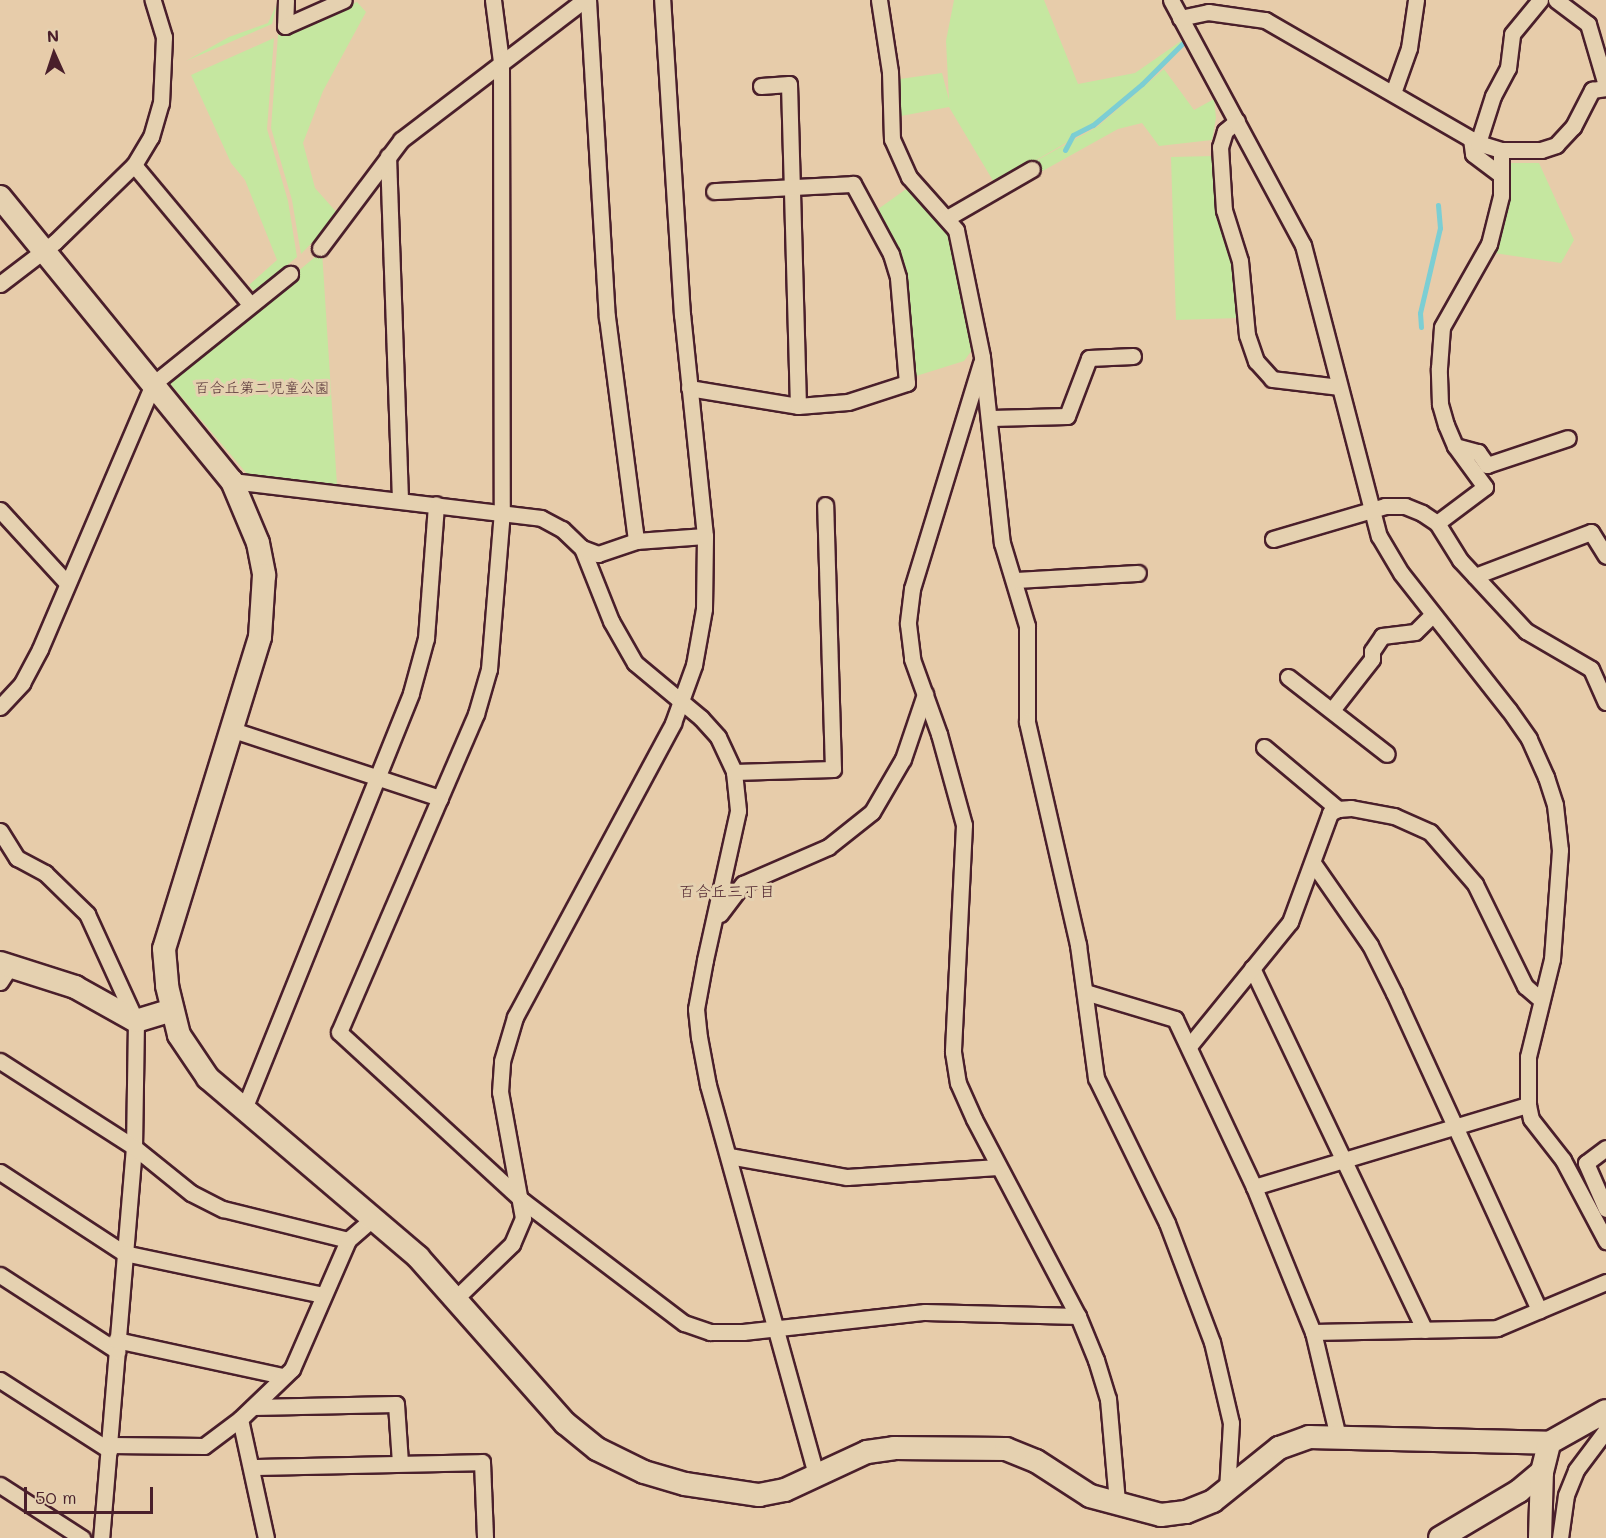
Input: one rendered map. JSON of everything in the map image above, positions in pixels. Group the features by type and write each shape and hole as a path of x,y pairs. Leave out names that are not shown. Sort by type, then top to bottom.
{"street":[{"path":"0,284 43,251 134,165 151,136 161,104 164,37 160,14 153,0"},
{"path":"286,0 285,26 345,0"},
{"path":"493,0 501,62 502,511 489,669 476,714 339,1032 523,1201 684,1323 710,1332 774,1328 925,1312 1078,1316"},
{"path":"320,248 401,140 501,62 586,0"},
{"path":"586,0 607,316 636,541"},
{"path":"454,1300 512,1244 523,1218 523,1201 500,1092 502,1061 515,1017 683,702 704,609 705,536 689,388 662,0"},
{"path":"879,0 891,83 892,140 909,177 956,230 982,357 991,418 1002,543 1015,580 1027,627 1028,722 1085,993 1095,1078 1167,1223 1212,1342 1231,1423 1227,1490"},
{"path":"1171,0 1303,245 1321,300 1339,387 1370,511 1401,573 1529,739 1555,805 1560,850 1556,920 1552,959 1540,999 1528,1057 1527,1105 1531,1119 1563,1160 1606,1240"},
{"path":"1393,93 1409,48 1416,0"},
{"path":"1501,175 1473,154 1474,141 1508,68 1512,34 1540,0"},
{"path":"1180,18 1208,12 1265,20 1474,141 1501,150 1541,150 1556,145 1573,127 1592,90 1606,86 1588,24 1556,0"},
{"path":"761,86 789,84 798,406"},
{"path":"1237,121 1225,131 1220,147 1224,210 1240,261 1247,335 1256,361 1272,379 1339,387"},
{"path":"1437,523 1485,487 1455,446 1440,404 1442,327 1489,244 1501,196 1501,150"},
{"path":"388,156 400,500"},
{"path":"134,165 250,304"},
{"path":"947,218 1032,169"},
{"path":"689,388 798,406 848,402 907,383 898,277 891,254 853,184 714,191"},
{"path":"0,197 232,482 258,543 264,609 233,730 171,918 164,949 171,1010 185,1048 208,1078 374,1217 418,1257 565,1422 597,1449 644,1472 728,1493 759,1495 785,1490 867,1452 894,1448 1006,1449 1029,1456 1090,1496 1161,1515 1186,1512 1214,1502 1279,1448 1309,1437 1549,1443 1606,1412 1606,1430 1576,1470 1566,1495 1560,1538"},
{"path":"0,707 22,683 40,649 153,384 290,274"},
{"path":"991,418 1067,416 1089,358 1133,356"},
{"path":"982,357 912,589 908,624 912,659 925,694 964,825 953,1052 958,1083 998,1167 1078,1316 1108,1399 1117,1502"},
{"path":"1455,446 1478,452 1487,465 1568,438"},
{"path":"232,482 502,511 541,518 562,529 582,548 598,554 636,541 705,536"},
{"path":"244,1109 411,693 426,638 436,504"},
{"path":"734,772 833,770 825,505"},
{"path":"1273,539 1385,506 1405,506 1437,523 1460,560 1526,631 1591,669 1606,702"},
{"path":"0,510 67,583"},
{"path":"1475,576 1591,532 1606,556"},
{"path":"582,548 620,640 635,663 683,702 718,737 734,772 738,811 696,1009 708,1085 816,1474"},
{"path":"1015,580 1138,573"},
{"path":"1332,711 1372,659 1372,651 1382,636 1415,632 1433,614"},
{"path":"1288,677 1388,754"},
{"path":"714,924 743,884 828,847 872,812 903,759 925,694"},
{"path":"233,730 440,798"},
{"path":"1264,747 1338,809"},
{"path":"1190,1045 1290,922 1330,813 1338,809 1352,808 1394,816 1430,831 1475,884 1525,986 1540,999"},
{"path":"0,831 17,858 45,873 87,914 136,1021 134,1147 101,1538"},
{"path":"1313,863 1370,945 1539,1310"},
{"path":"1252,968 1425,1330"},
{"path":"4,970 75,987 136,1021 171,1010"},
{"path":"1085,993 1175,1019 1190,1045 1254,1187 1313,1332 1338,1437"},
{"path":"0,1061 134,1147 191,1193 223,1209 348,1240"},
{"path":"1254,1187 1527,1105"},
{"path":"1606,1148 1586,1163 1606,1209"},
{"path":"729,1156 847,1177 998,1167"},
{"path":"0,1172 124,1253 324,1295"},
{"path":"0,1380 110,1448 204,1446 253,1407 302,1353 348,1240 374,1217"},
{"path":"0,1275 116,1345 282,1376"},
{"path":"1313,1332 1497,1328 1606,1282"},
{"path":"253,1407 396,1404 400,1462"},
{"path":"240,1419 266,1538"},
{"path":"1540,1538 1542,1472 1549,1443"},
{"path":"252,1467 482,1462 485,1538"},
{"path":"1440,1538 1519,1491 1542,1472"},
{"path":"0,1485 82,1538"}],"green space":[{"path":"954,0 1044,0 1078,84 1135,73 1184,39 1187,43 1097,125 995,184 949,107 901,116 900,79 942,73 949,100 946,41"},
{"path":"357,2 366,12 323,91 303,143 315,188 339,215 301,254 292,200 271,128 278,35"},
{"path":"277,4 272,24 186,61 229,37 268,23"},
{"path":"274,38 267,129 288,201 297,257 255,292 249,285 277,260 245,180 231,163 191,75"},
{"path":"1164,69 1194,110 1214,99 1216,118 1212,140 1159,146 1142,123 1118,129 1039,173 1032,163 1097,127"},
{"path":"1214,156 1233,252 1238,318 1176,320 1171,157"},
{"path":"1509,163 1539,163 1574,240 1561,263 1494,253 1508,197"},
{"path":"909,187 948,230 972,350 964,361 913,377 874,212"},
{"name":"百合丘第二児童公園","path":"322,251 337,485 248,475 168,381"}],"waterway":[{"path":"1065,150 1073,135 1093,125 1142,84 1189,37"},
{"path":"1421,327 1420,313 1440,228 1438,205"}],"district":[{"name":"百合丘三丁目","path":"727,891"}]}
